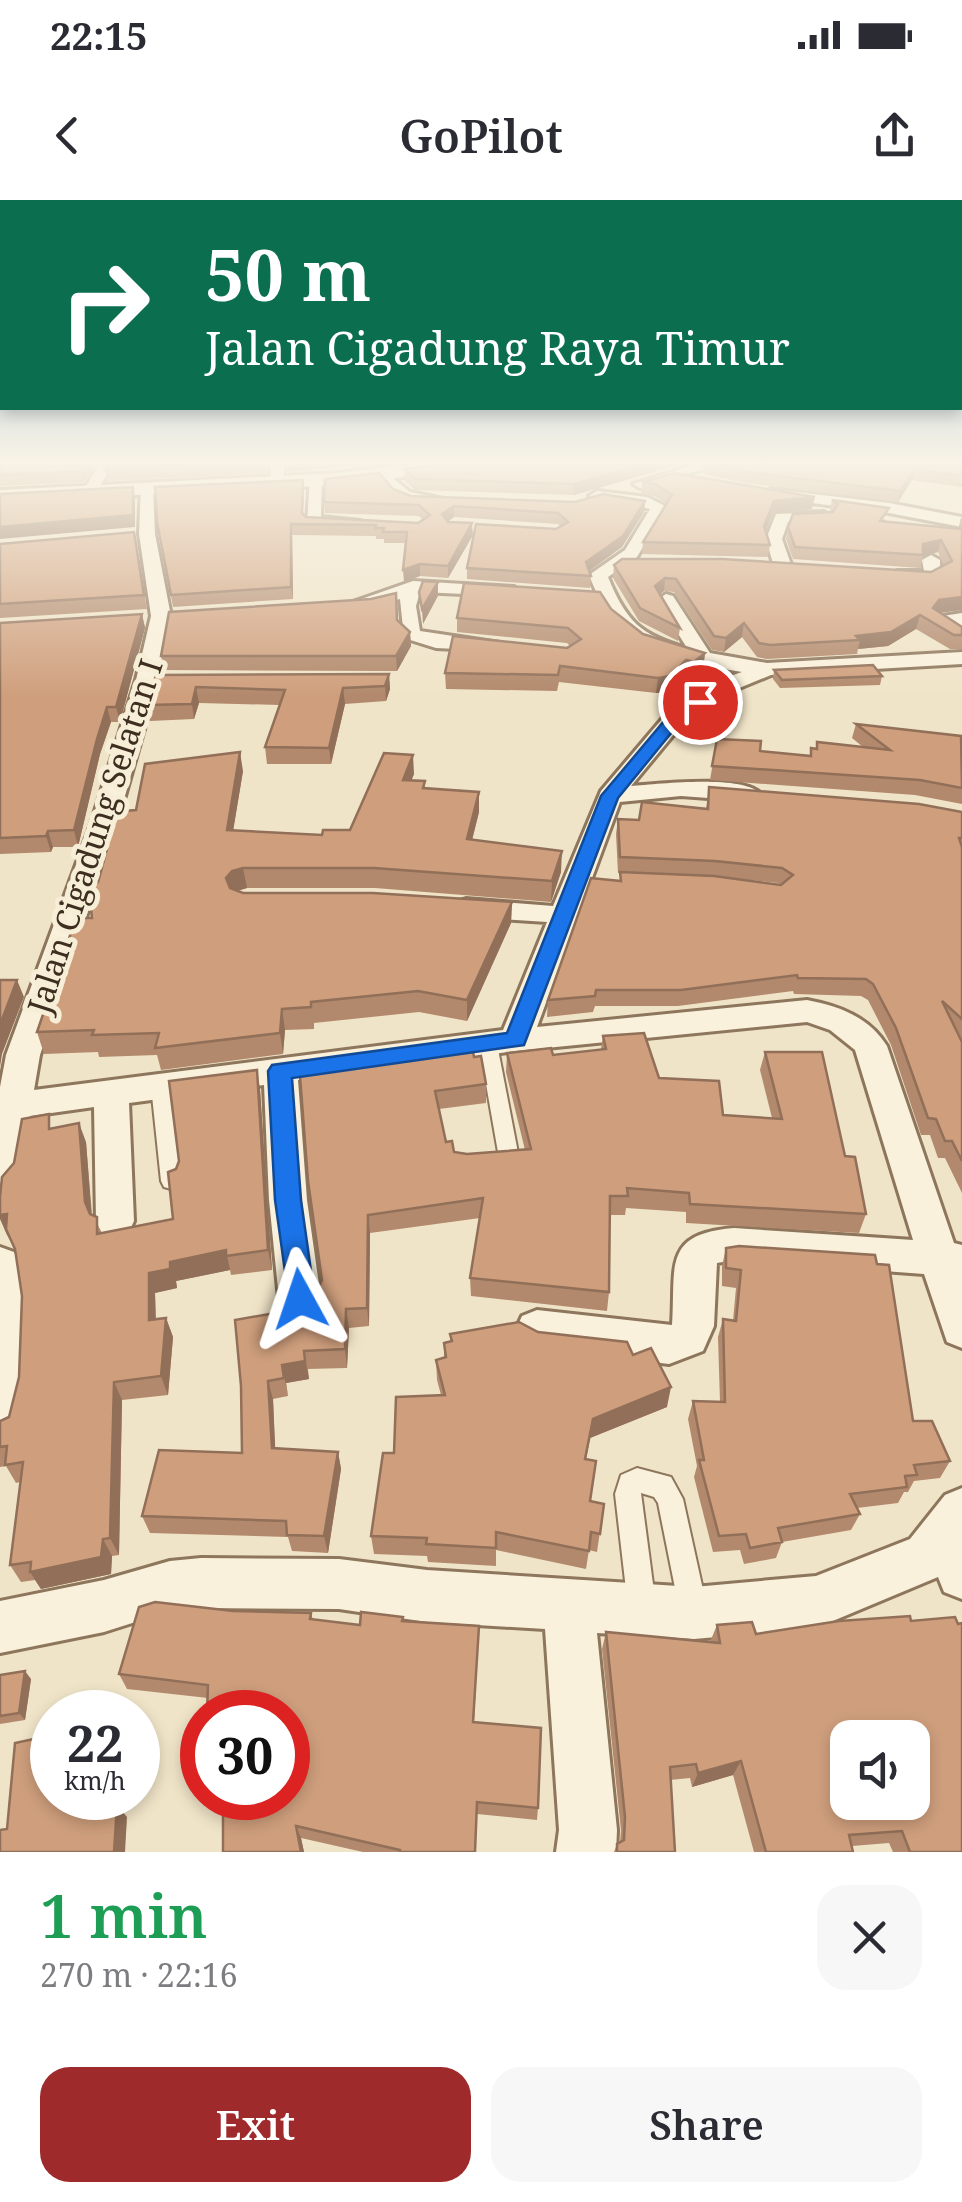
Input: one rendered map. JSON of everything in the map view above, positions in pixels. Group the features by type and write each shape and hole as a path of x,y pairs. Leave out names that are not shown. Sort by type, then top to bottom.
{"street":[{"name":"Jalan Cigadung Selatan I","path":"0,1182 6,1107 98,842 161,680 161,616 140,541"},
{"path":"638,541 630,553 598,575 599,598 638,638 768,669 962,658"},
{"path":"774,541 775,567 790,588"},
{"path":"876,575 933,577 936,574 932,560"},
{"path":"616,563 650,564"},
{"path":"775,567 808,570"},
{"path":"333,605 381,601 413,586 526,592"},
{"path":"413,586 407,606 411,634 436,642 511,649"},
{"path":"666,600 702,656"},
{"path":"962,618 943,621 962,634"},
{"path":"502,1042 584,880 610,796 676,717 724,686 768,669"},
{"path":"640,760 681,789"},
{"path":"610,796 681,789 766,796"},
{"path":"433,906 564,915"},
{"path":"6,1107 502,1042 807,1010 834,1017 870,1046 949,1260 962,1329"},
{"path":"280,1071 288,1200 300,1299"},
{"path":"111,1092 115,1222"},
{"path":"537,1329 668,1344 688,1338 693,1326 697,1254 712,1246 949,1260"},
{"path":"0,1264 6,1337 0,1419"},
{"path":"958,1518 962,1574"},
{"path":"0,1627 201,1582 339,1584 569,1607 694,1613 816,1602 927,1557 958,1518"},
{"path":"569,1607 588,1830 586,1852"}],"lane":[{"path":"502,1042 509,1158"},
{"path":"160,1086 171,1180"},
{"path":"642,1610 628,1494 630,1484 638,1480 662,1486 670,1499 694,1613"}],"building":[{"path":"135,541 144,595 0,604 0,544"},
{"path":"161,541 291,541 291,587 171,595"},
{"path":"406,541 462,541 448,566 420,564 403,570"},
{"path":"473,541 616,541 586,562 591,576 467,568"},
{"path":"769,541 770,545 643,542"},
{"path":"793,541 936,541 923,544 923,555 795,547"},
{"path":"942,541 962,541 962,597 939,600 933,608 962,627 962,635 954,635 920,615 891,632 856,636 860,640 770,645 759,643 744,623 726,638 714,636 676,579 665,578 655,586 680,628 640,608 614,565 622,559 722,559 931,572 952,561"},
{"path":"423,581 438,582 422,609 419,592"},
{"path":"464,583 600,592 611,609 643,634 705,653 694,662 686,660 671,676 658,678 560,666 558,675 445,673 453,636 567,648 581,639 568,628 457,618"},
{"path":"396,593 397,620 410,632 396,656 161,656 169,612 371,599"},
{"path":"142,614 116,707 107,707 74,830 0,838 0,623"},
{"path":"873,665 882,676 782,680 774,670"},
{"path":"389,674 385,686 343,688 329,748 265,747 285,690 196,687 192,704 147,705 156,675"},
{"path":"856,724 961,736 962,788 920,780 712,766 717,739 761,741 760,751 811,756 811,748 817,749 817,742 890,750"},
{"path":"240,752 227,830 322,835 323,830 350,830 384,753 413,755 403,780 425,781 423,788 479,792 467,839 562,851 552,881 374,868 232,871 226,878 230,888 243,893 373,893 512,902 467,1000 418,991 311,1002 311,1007 282,1009 280,1033 155,1048 159,1033 37,1032 76,918 92,918 89,890 98,882 110,838 104,838 113,812 136,810 145,764"},
{"path":"709,787 919,804 962,812 962,1019 942,1001 962,1042 962,1161 952,1141 945,1141 936,1119 928,1118 896,1028 873,984 866,979 797,975 681,990 596,990 595,996 548,1000 591,878 621,881 620,872 714,876 781,885 793,875 782,868 715,861 620,857 618,819 639,820 642,802 708,809"},
{"path":"0,980 17,980 0,1025"},
{"path":"644,1033 659,1078 719,1081 723,1115 782,1119 765,1052 822,1052 845,1156 855,1157 866,1214 690,1204 689,1193 627,1188 628,1196 610,1196 609,1292 470,1278 483,1198 368,1215 367,1308 346,1309 345,1349 304,1351 305,1361 282,1365 284,1378 268,1381 272,1448 338,1452 324,1536 287,1535 286,1521 142,1516 159,1450 242,1453 235,1320 303,1308 303,1300 315,1294 322,1280 308,1181 300,1076 340,1070 339,1059 366,1056 367,1061 438,1053 437,1046 471,1042 474,1057 481,1056 486,1084 435,1091 446,1142 452,1141 454,1152 467,1154 531,1149 507,1053 551,1048 553,1055 606,1049 603,1036"},
{"path":"257,1070 268,1250 226,1256 226,1250 170,1262 170,1269 149,1273 149,1320 166,1318 161,1376 114,1382 110,1538 103,1539 101,1557 30,1572 31,1562 10,1565 23,1462 5,1465 7,1446 0,1447 0,1421 9,1417 19,1377 22,1296 15,1249 6,1229 7,1214 0,1215 0,1197 2,1177 14,1163 22,1119 49,1114 49,1129 79,1123 85,1202 90,1214 97,1217 97,1234 173,1219 168,1172 176,1169 179,1161 169,1081"},
{"path":"726,1248 875,1255 877,1264 889,1265 913,1421 932,1421 950,1461 914,1465 917,1475 905,1476 907,1487 850,1494 860,1514 778,1528 782,1542 750,1548 746,1534 719,1536 699,1460 704,1460 693,1401 725,1402 723,1319 736,1321 741,1270 726,1268"},
{"path":"519,1322 538,1332 627,1342 633,1355 651,1348 671,1387 593,1419 585,1459 596,1461 590,1501 604,1504 600,1534 591,1532 589,1551 496,1532 496,1548 426,1544 427,1538 371,1536 383,1453 394,1453 396,1397 445,1395 436,1360 446,1357 444,1343 452,1341 450,1334"},
{"path":"155,1602 233,1611 311,1613 310,1619 360,1625 361,1612 403,1617 402,1621 479,1626 473,1722 541,1728 538,1808 477,1802 475,1852 400,1852 296,1826 301,1852 223,1852 223,1820 310,1820 310,1690 208,1690 208,1685 119,1674 139,1607"},
{"path":"910,1616 911,1621 955,1617 958,1624 962,1623 962,1852 910,1852 902,1831 849,1835 853,1852 766,1852 741,1761 698,1773 696,1764 670,1767 675,1852 617,1852 617,1844 624,1840 625,1817 606,1632 720,1643 717,1625 752,1622 756,1634 839,1621"},
{"path":"25,1671 19,1713 0,1716 0,1675"},
{"path":"30,1740 30,1820 116,1820 114,1852 0,1852 0,1830 7,1829 15,1743"}],"route":[{"path":"300,1299 288,1200 280,1071 516,1040 610,796 676,717 700,702"}]}
